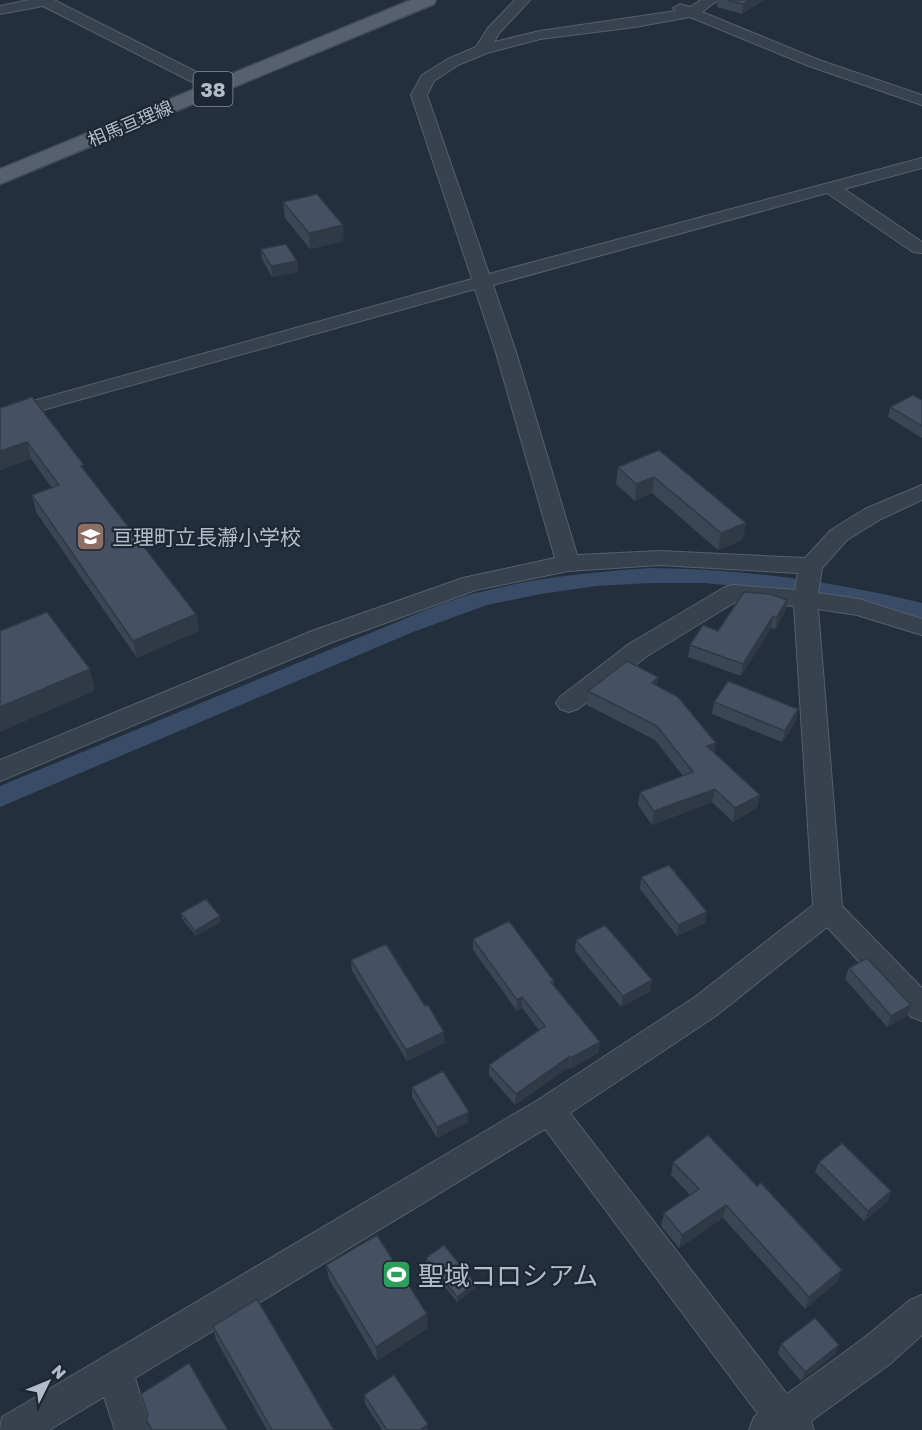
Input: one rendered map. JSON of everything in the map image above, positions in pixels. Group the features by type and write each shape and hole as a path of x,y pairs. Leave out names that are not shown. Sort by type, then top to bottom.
{"main road":[{"name":"相馬亘理線","path":"0,177 427,0"}],"street":[{"path":"0,10 46,0 216,87"},
{"path":"482,50 493,31 523,0"},
{"path":"663,0 814,63 922,100"},
{"path":"568,563 540,463 419,95 427,78 453,62 482,50 540,35 691,12 711,0"},
{"path":"0,416 922,163"},
{"path":"830,187 919,248"},
{"path":"922,492 873,514 839,535 811,566 805,599 828,910 922,1008"},
{"path":"0,771 321,637 471,583 568,563 660,558 811,566"},
{"path":"568,702 639,650 734,593 805,599 859,607 922,627"},
{"path":"15,1430 549,1110 706,1006 828,910"},
{"path":"549,1110 782,1426 877,1351 922,1312"},
{"path":"114,1370 133,1430"}],"building":[{"path":"727,0 750,0 743,4"},
{"path":"317,194 343,225 309,233 283,202"},
{"path":"286,244 297,261 271,266 261,249"},
{"path":"913,395 922,400 922,426 890,407"},
{"path":"32,397 84,465 81,466 196,614 133,641 32,495 59,485 27,442 0,451 0,408"},
{"path":"659,450 746,523 721,533 654,477 636,484 618,467"},
{"path":"744,592 770,594 787,600 777,617 773,616 743,664 690,645 703,625 718,631"},
{"path":"47,612 90,669 0,707 0,631"},
{"path":"627,661 658,677 652,683 678,697 716,743 707,746 760,795 735,808 715,789 654,811 640,792 693,772 657,726 588,691"},
{"path":"728,681 798,709 785,731 714,702"},
{"path":"669,865 707,912 678,925 641,877"},
{"path":"206,899 220,916 195,931 181,913"},
{"path":"509,921 554,981 551,982 600,1042 571,1058 570,1056 516,1094 489,1065 545,1026 522,997 517,1000 473,939"},
{"path":"605,925 652,980 623,996 576,940"},
{"path":"386,944 444,1032 406,1050 351,960"},
{"path":"867,958 911,1005 891,1016 849,968"},
{"path":"443,1071 469,1112 437,1127 412,1087"},
{"path":"708,1135 757,1186 761,1183 842,1270 809,1297 726,1205 682,1235 664,1213 699,1189 673,1162"},
{"path":"842,1143 891,1191 868,1211 819,1162"},
{"path":"377,1235 427,1314 376,1347 326,1265"},
{"path":"444,1245 475,1283 457,1297 426,1258"},
{"path":"257,1299 334,1430 272,1430 213,1326"},
{"path":"815,1318 839,1345 805,1372 781,1344"},
{"path":"189,1363 228,1430 152,1430 146,1419 148,1416 141,1394"},
{"path":"394,1375 428,1424 420,1430 387,1430 364,1395"}],"waterway":[{"path":"0,797 405,627 479,600 541,587 596,579 651,575 758,579 866,597 922,611"}],"place":[{"name":"亘理町立長瀞小学校","path":"91,537"},
{"name":"聖域コロシアム","path":"397,1275"}]}
